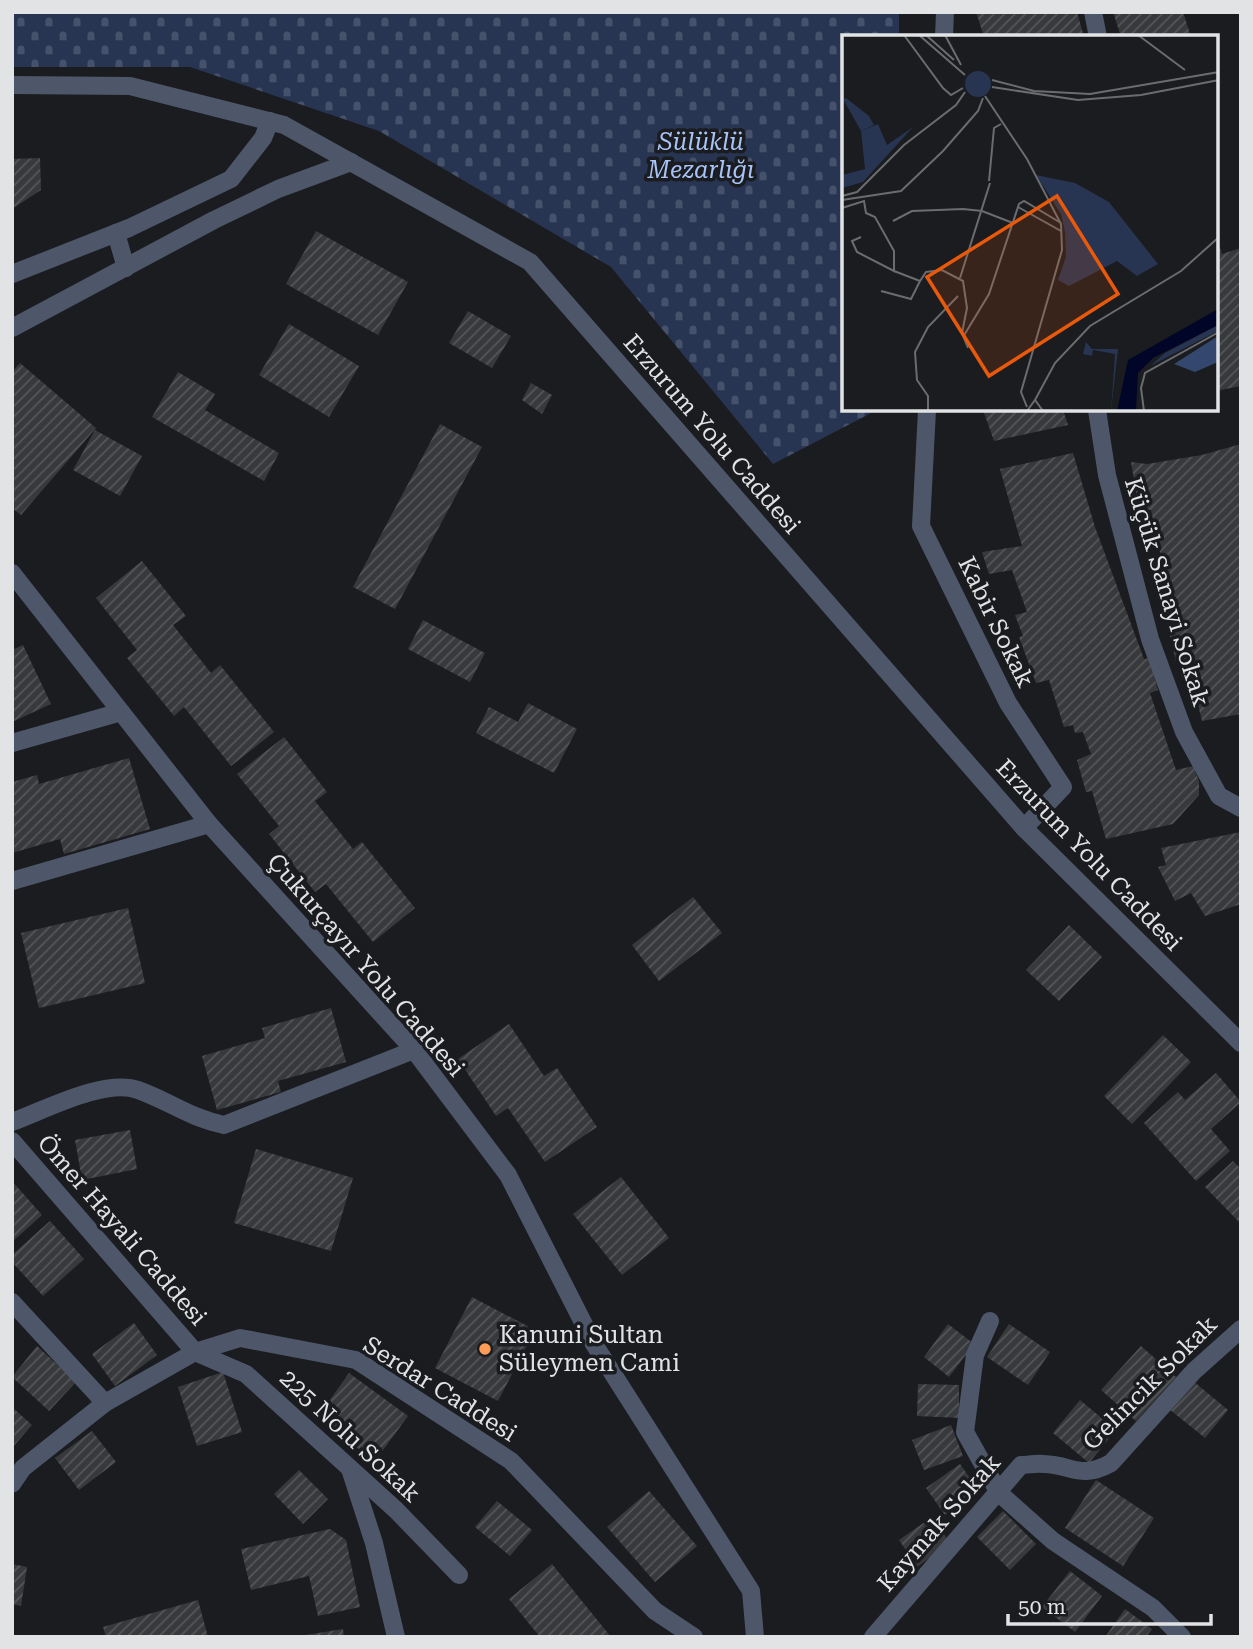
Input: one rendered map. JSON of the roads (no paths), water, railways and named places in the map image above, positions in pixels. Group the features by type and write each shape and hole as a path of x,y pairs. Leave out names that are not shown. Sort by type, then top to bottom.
{"street":[{"path":"944,35 945,12"},
{"path":"1093,12 1098,35"},
{"name":"Erzurum Yolu Caddesi","path":"12,85 130,86 284,125 530,262 1024,828 1241,1043"},
{"path":"12,274 116,233 231,179 263,138 270,121"},
{"path":"12,328 214,220 278,189 351,162"},
{"path":"116,233 126,268"},
{"name":"Kabir Sokak","path":"927,411 921,526 1008,703 1063,787 1024,828"},
{"name":"Küçük Sanayi Sokak","path":"1097,411 1107,475 1158,662 1184,732 1219,796 1241,808"},
{"name":"Çukurçayır Yolu Caddesi","path":"12,573 209,824 414,1050 508,1175 594,1344 751,1591 755,1637"},
{"path":"12,743 121,712"},
{"path":"12,881 209,824"},
{"path":"12,1122 109,1087 135,1088 197,1120 223,1125 414,1050"},
{"name":"Ömer Hayali Caddesi","path":"12,1141 195,1352"},
{"path":"12,1302 105,1403"},
{"path":"990,1321 975,1355 965,1432 999,1493 1053,1541 1153,1608 1182,1637"},
{"name":"Gelincik Sokak","path":"1094,1472 1111,1463 1194,1371 1241,1329"},
{"name":"Serdar Caddesi","path":"12,1484 17,1463 105,1403 195,1352 240,1338 356,1360 511,1461 655,1611 694,1637"},
{"name":"225 Nolu Sokak","path":"195,1352 246,1374 396,1510 459,1575"},
{"name":"Kaymak Sokak","path":"873,1637 1021,1465 1046,1464 1075,1472 1094,1472"},
{"path":"350,1469 374,1543 396,1637"}],"place":[{"name":"Kanuni Sultan Süleymen Cami","path":"485,1349"}],"park label":[{"name":"Sülüklü Mezarlığı","path":"701,156"}]}
